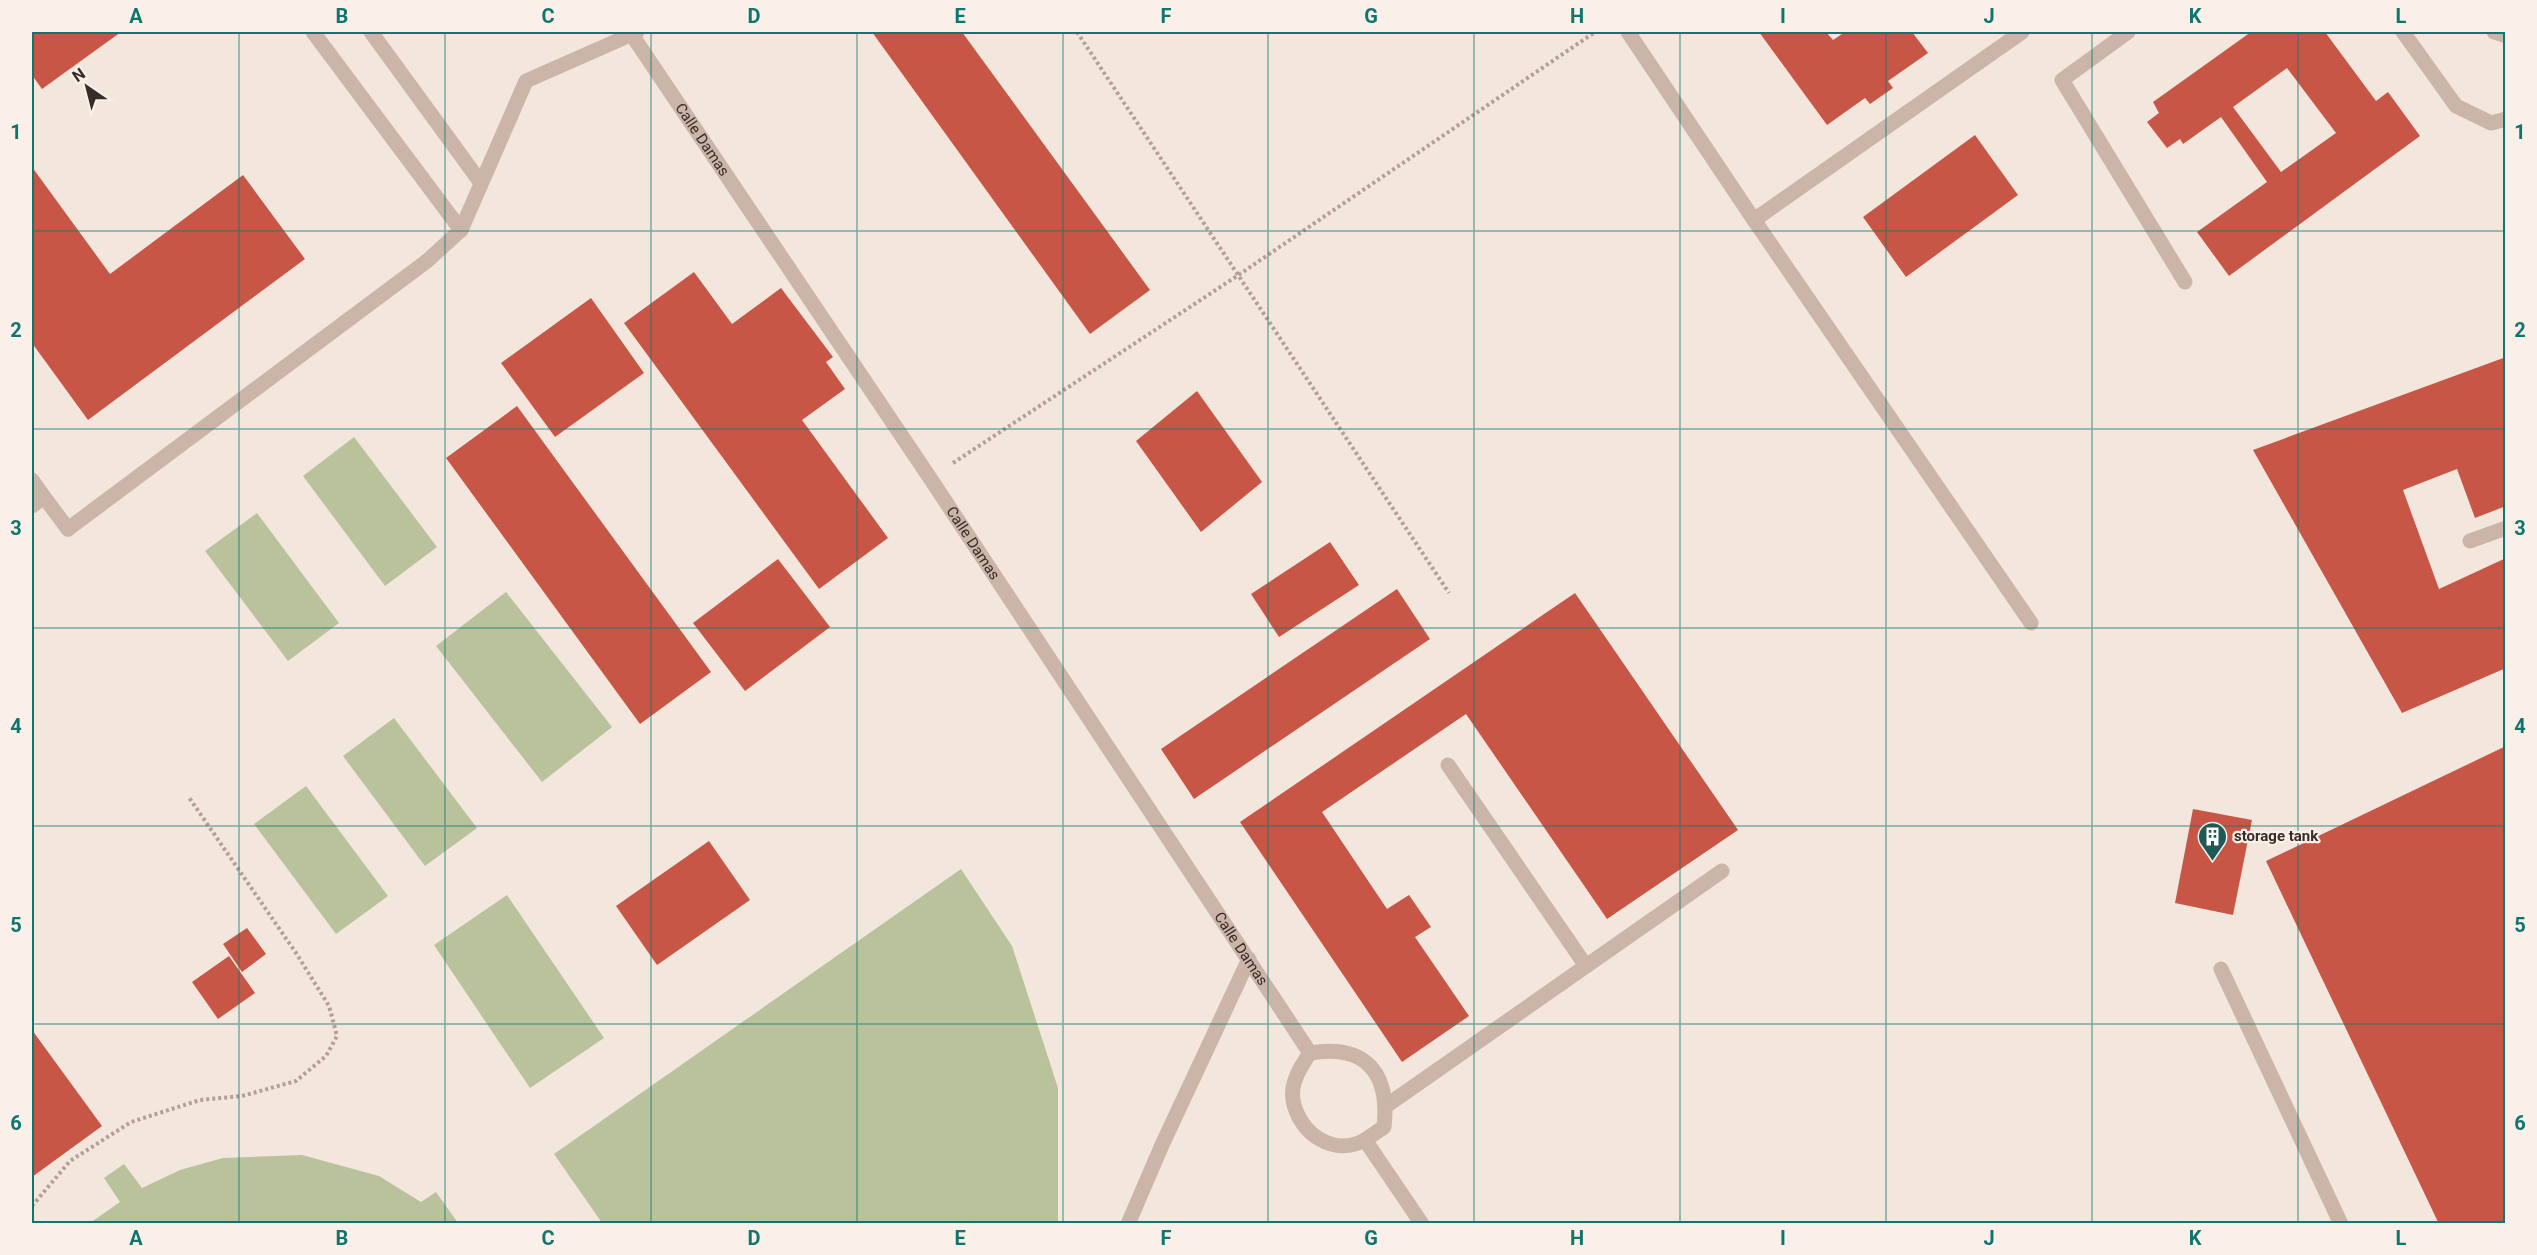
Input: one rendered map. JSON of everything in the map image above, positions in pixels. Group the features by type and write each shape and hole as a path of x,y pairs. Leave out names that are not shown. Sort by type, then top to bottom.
{"street":[{"path":"313,32 461,230"},
{"path":"371,32 481,183"},
{"path":"1628,32 2031,624"},
{"path":"1754,220 2022,32"},
{"path":"2128,32 2062,80 2185,282"},
{"path":"2403,32 2456,106 2491,123 2505,119"},
{"path":"2493,32 2505,36"},
{"path":"32,480 38,501 68,530 427,261 461,230 526,81 635,33"},
{"name":"Calle Damas","path":"635,33 1310,1053"},
{"path":"2470,542 2505,528"},
{"path":"1448,765 1586,966"},
{"path":"1386,1106 1722,871"},
{"path":"1128,1224 1162,1145 1249,959"},
{"path":"2221,969 2341,1224"},
{"path":"1333,1050 1359,1056 1376,1072 1386,1106 1384,1127 1351,1147 1332,1145 1306,1131 1293,1099 1297,1072 1310,1053 1333,1050"},
{"path":"1365,1140 1422,1224"}],"path":[{"path":"1077,32 1449,593"},
{"path":"930,478 1237,276 1595,32"},
{"path":"32,1206 70,1161 131,1122 200,1100 242,1096 296,1081 326,1056 337,1036 329,1005 188,796"}],"green space":[{"path":"354,437 437,547 385,586 303,476"},
{"path":"257,513 339,623 288,661 205,551"},
{"path":"506,592 612,727 542,782 436,646"},
{"path":"394,718 477,828 425,866 343,756"},
{"path":"306,786 388,896 336,934 254,824"},
{"path":"961,869 1012,946 1058,1088 1058,1223 602,1223 554,1154"},
{"path":"507,895 604,1038 530,1088 434,945"},
{"path":"302,1155 379,1176 421,1202 436,1192 458,1223 90,1223 120,1202 104,1178 124,1164 142,1188 180,1170 223,1158"}],"building":[{"path":"32,32 121,32 42,89 32,75"},
{"path":"872,32 962,32 1150,290 1090,334"},
{"path":"1759,32 1826,32 1833,40 1845,32 1912,32 1928,53 1888,81 1893,88 1870,104 1865,98 1827,125"},
{"path":"2251,32 2325,32 2376,101 2388,92 2420,136 2229,276 2197,232 2267,182 2221,117 2183,144 2180,139 2167,148 2147,122 2159,113 2153,102","holes":["2287,68 2336,133 2281,172 2233,107"]},
{"path":"1975,135 2018,195 1906,277 1863,217"},
{"path":"32,167 110,274 243,175 305,259 88,420 32,343"},
{"path":"694,272 732,324 781,288 833,357 826,362 845,389 802,420 888,538 819,589 624,323"},
{"path":"591,298 644,373 555,437 501,363"},
{"path":"2506,357 2506,506 2475,518 2457,469 2403,490 2439,589 2506,558 2506,668 2402,713 2253,450"},
{"path":"1197,391 1262,482 1201,532 1136,441"},
{"path":"517,406 711,672 640,724 446,458"},
{"path":"1330,542 1359,585 1279,637 1251,594"},
{"path":"778,559 830,627 745,691 693,623"},
{"path":"1397,589 1430,639 1194,799 1161,749"},
{"path":"1575,593 1738,830 1607,919 1466,714 1322,812 1387,909 1409,895 1431,927 1415,937 1469,1016 1402,1062 1240,822"},
{"path":"2506,746 2506,1224 2439,1224 2266,861"},
{"name":"storage tank","path":"2193,809 2252,820 2233,915 2175,903"},
{"path":"709,841 750,900 657,965 616,906"},
{"path":"247,928 266,954 242,972 223,944"},
{"path":"229,956 255,993 218,1019 192,982"},
{"path":"32,1030 102,1126 32,1177"}],"place":[{"name":"storage tank","path":"2213,862"}]}
